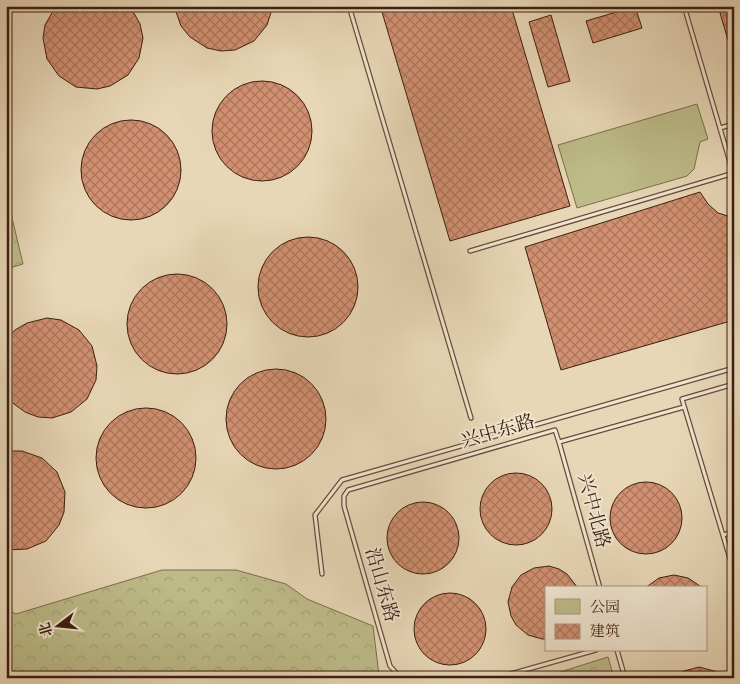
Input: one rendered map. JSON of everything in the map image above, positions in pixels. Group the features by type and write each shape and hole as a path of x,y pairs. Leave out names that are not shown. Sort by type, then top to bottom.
{"lane":[{"path":"360,6 349,8 471,418"},
{"path":"470,251 734,174 684,6"},
{"path":"720,128 734,124"},
{"path":"322,574 315,515 342,480 734,368"},
{"path":"734,384 682,399 734,572"},
{"name":"兴中东路","path":"344,496 348,490 556,430 559,442 684,407"},
{"name":"兴中北路","path":"559,442 599,586"},
{"name":"沿山东路","path":"344,496 344,506 390,666 401,678"},
{"path":"723,535 734,532"},
{"path":"496,678 589,652"},
{"path":"618,652 625,678"}],"green space":[{"path":"697,104 708,139 700,142 694,169 687,176 577,208 558,145"},
{"path":"9,205 23,264 6,269 6,206"},
{"path":"162,570 236,570 286,584 307,599 373,626 379,675 384,678 6,678 6,609 16,614"},
{"path":"608,657 614,678 541,678"}],"building":[{"path":"56,6 130,6 140,24 143,38 139,58 128,75 110,86 97,89 76,87 59,76 47,59 43,38 45,25"},
{"path":"174,6 273,6 267,25 254,41 235,50 221,51 207,48 190,37 181,26"},
{"path":"402,6 511,6 570,206 450,241 382,12"},
{"path":"619,6 635,6 642,28 593,43 586,21 620,11"},
{"path":"718,6 734,6 734,54 732,54"},
{"path":"551,15 570,81 548,87 529,22"},
{"path":"262,81 281,85 297,96 308,112 312,131 308,150 297,166 281,177 262,181 243,177 227,166 216,150 212,131 216,112 227,96 243,85"},
{"path":"131,120 150,124 166,135 177,151 181,170 177,189 166,205 150,216 131,220 112,216 96,205 85,189 81,170 85,151 96,135 112,124"},
{"path":"700,192 708,204 718,213 731,217 734,216 734,320 561,370 525,247"},
{"path":"308,237 327,241 343,252 354,268 358,287 354,306 343,322 327,333 308,337 289,333 273,322 262,306 258,287 262,268 273,252 289,241"},
{"path":"177,274 196,278 212,289 223,305 227,324 223,343 212,359 196,370 177,374 158,370 142,359 131,343 127,324 131,305 142,289 158,278"},
{"path":"47,318 61,320 79,330 92,346 97,366 96,380 87,399 71,412 52,418 38,417 25,412 6,395 6,340 15,330 27,323"},
{"path":"276,369 295,373 311,384 322,400 326,419 322,438 311,454 295,465 276,469 257,465 241,454 230,438 226,419 230,400 241,384 257,373"},
{"path":"146,408 165,412 181,423 192,439 196,458 192,477 181,493 165,504 146,508 127,504 111,493 100,477 96,458 100,439 111,423 127,412"},
{"path":"6,451 22,451 42,458 57,472 65,492 64,512 59,525 46,541 27,549 6,550"},
{"path":"509,473 523,473 542,483 552,502 552,516 542,535 523,545 509,545 490,535 480,516 480,502 490,483"},
{"path":"639,482 653,482 672,492 682,511 682,525 672,544 653,554 639,554 620,544 610,525 610,511 620,492"},
{"path":"416,502 430,502 449,512 459,531 459,545 449,564 430,574 416,574 397,564 387,545 387,531 397,512"},
{"path":"549,566 559,569 567,574 576,586 545,586 545,639 528,635 516,625 511,616 508,602 512,587 521,575 534,568"},
{"path":"674,575 688,578 700,586 648,586 659,578"},
{"path":"443,593 457,593 476,603 486,622 486,636 476,655 457,665 443,665 424,655 414,636 414,622 424,603"},
{"path":"699,667 714,671 728,678 672,678 684,671"}]}
